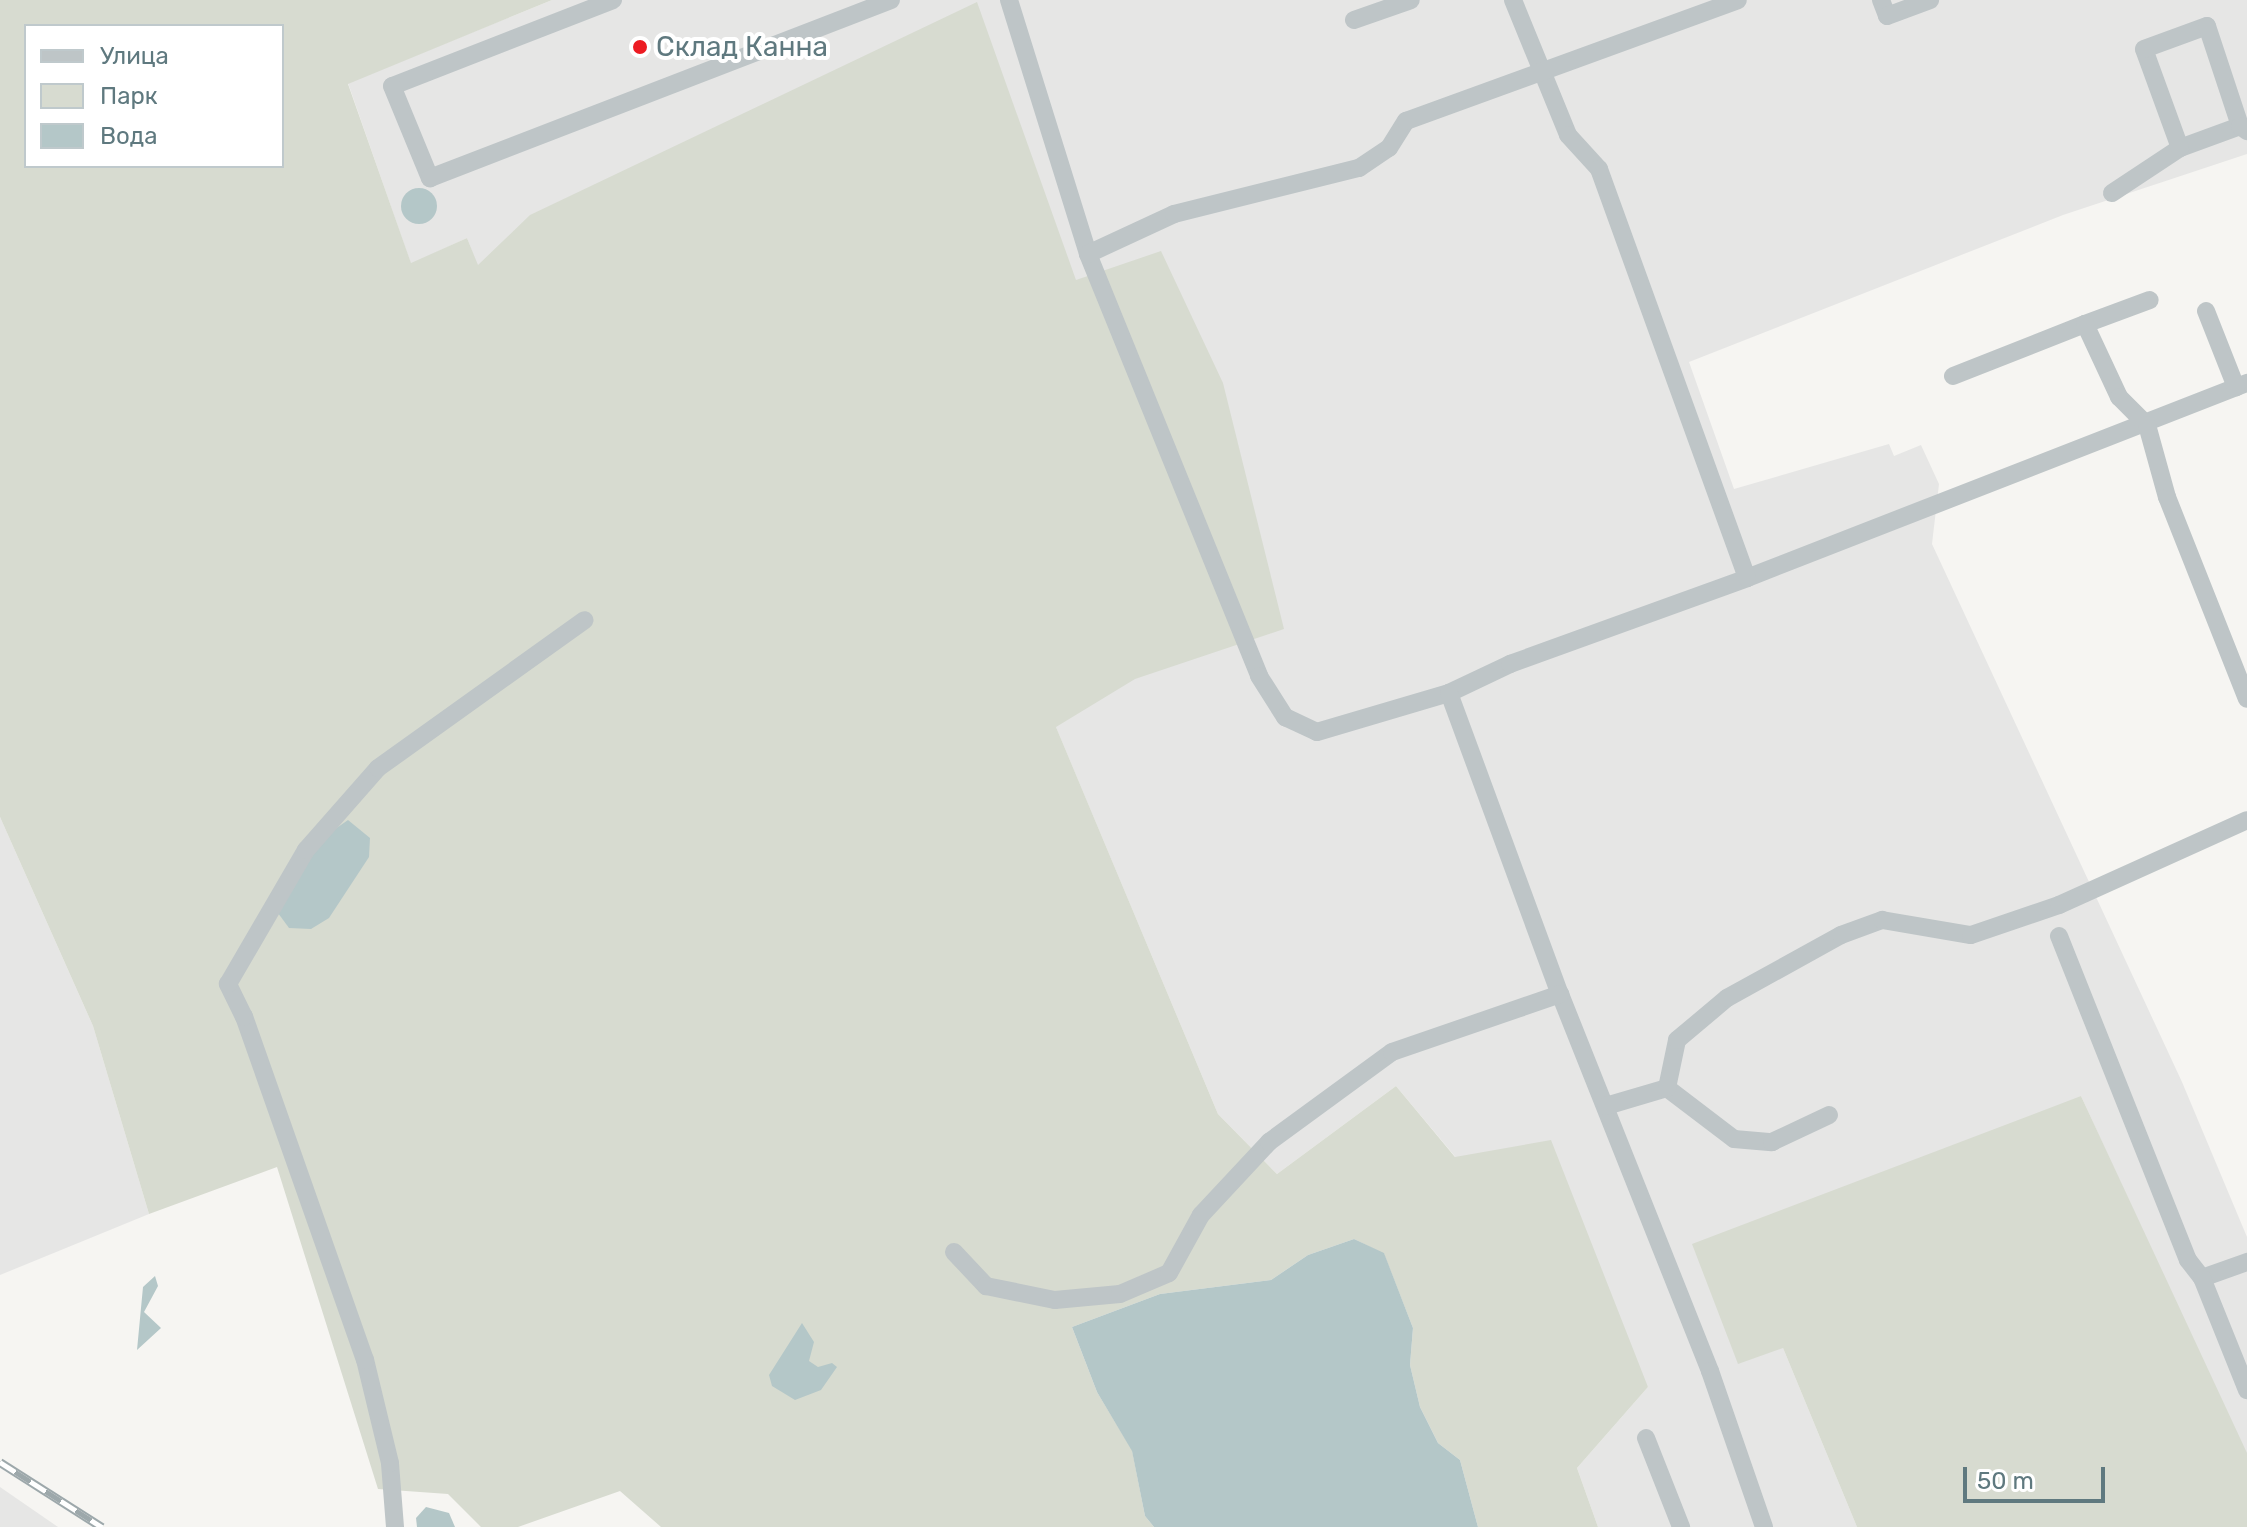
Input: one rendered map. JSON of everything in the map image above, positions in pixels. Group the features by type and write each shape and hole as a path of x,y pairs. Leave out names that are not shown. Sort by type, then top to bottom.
{"street":[{"path":"613,0 392,86 430,178 891,0"},
{"path":"1009,0 1088,254 1259,676 1285,717 1317,732 1449,693 1510,664 1747,578 2147,425 2241,385 2206,311"},
{"path":"1354,20 1411,0"},
{"path":"1513,0 1568,135 1599,169 1747,578"},
{"path":"1088,254 1174,214 1359,168 1389,148 1406,121 1738,0"},
{"path":"1881,0 1887,16 1930,0"},
{"path":"2112,193 2180,148 2244,128 2207,26 2144,49 2180,148"},
{"path":"1953,376 2150,300"},
{"path":"2085,324 2119,397 2147,425 2167,497 2247,699"},
{"path":"395,1527 390,1463 365,1360 244,1017 228,984 306,850 378,768 585,620"},
{"path":"1449,693 1560,994 1606,1106 1764,1527"},
{"path":"1667,1088 1677,1040 1727,998 1841,935 1882,920 1971,935 2059,905 2247,820"},
{"path":"2059,936 2188,1260 2202,1278 2247,1390"},
{"path":"954,1252 986,1286 1055,1300 1120,1294 1169,1273 1201,1215 1269,1142 1392,1052 1560,994"},
{"path":"1606,1106 1667,1088"},
{"path":"1667,1088 1734,1139 1772,1142 1829,1115"},
{"path":"2202,1278 2247,1262"},
{"path":"1646,1438 1681,1527"}],"shaded area":[{"path":"552,0 2247,0 2247,154 2063,215 1689,362 1734,489 1889,444 1894,456 1921,445 1939,484 1932,544 2182,1082 2247,1237 2247,1458 2081,1096 1783,1348 1857,1527 1598,1527 1577,1468 1648,1387 1396,1086 1277,1174 1218,1114 1006,608 654,733 467,238 411,264 348,83"},
{"path":"0,817 93,1026 149,1214 0,1275"},
{"path":"0,1487 58,1527 0,1527"}],"green space":[{"path":"0,0 552,0 348,84 411,263 467,238 478,265 530,215 977,2 1076,280 1161,251 1223,383 1284,629 1135,679 1056,727 1218,1114 1277,1174 1396,1086 1455,1157 1551,1140 1648,1387 1577,1468 1598,1527 1478,1527 1460,1460 1438,1443 1420,1407 1410,1365 1413,1328 1384,1254 1354,1239 1308,1255 1271,1280 1160,1294 1072,1327 1097,1392 1132,1450 1145,1516 1154,1527 661,1527 620,1491 518,1527 481,1527 448,1494 378,1489 277,1167 149,1214 93,1026 0,817"},
{"path":"2081,1096 2247,1453 2247,1527 1857,1527 1783,1348 1738,1364 1692,1244"}],"water":[{"path":"419,188 432,193 437,206 432,219 419,224 406,219 401,206 406,193"},
{"path":"348,820 370,838 369,857 329,918 311,929 289,928 278,913 321,839"},
{"path":"1354,1239 1384,1253 1413,1328 1410,1365 1420,1407 1438,1443 1460,1460 1478,1527 1154,1527 1145,1516 1132,1451 1097,1392 1072,1327 1160,1294 1271,1280 1308,1255"},
{"path":"155,1276 158,1286 144,1312 161,1328 137,1350 143,1287"},
{"path":"802,1323 814,1342 809,1361 818,1367 832,1363 837,1367 821,1390 795,1400 772,1386 769,1375"},
{"path":"426,1507 449,1513 455,1527 417,1527 416,1518"}],"railway":[{"path":"0,1462 102,1527"}],"place":[{"name":"Склад Канна","path":"640,47"}]}
